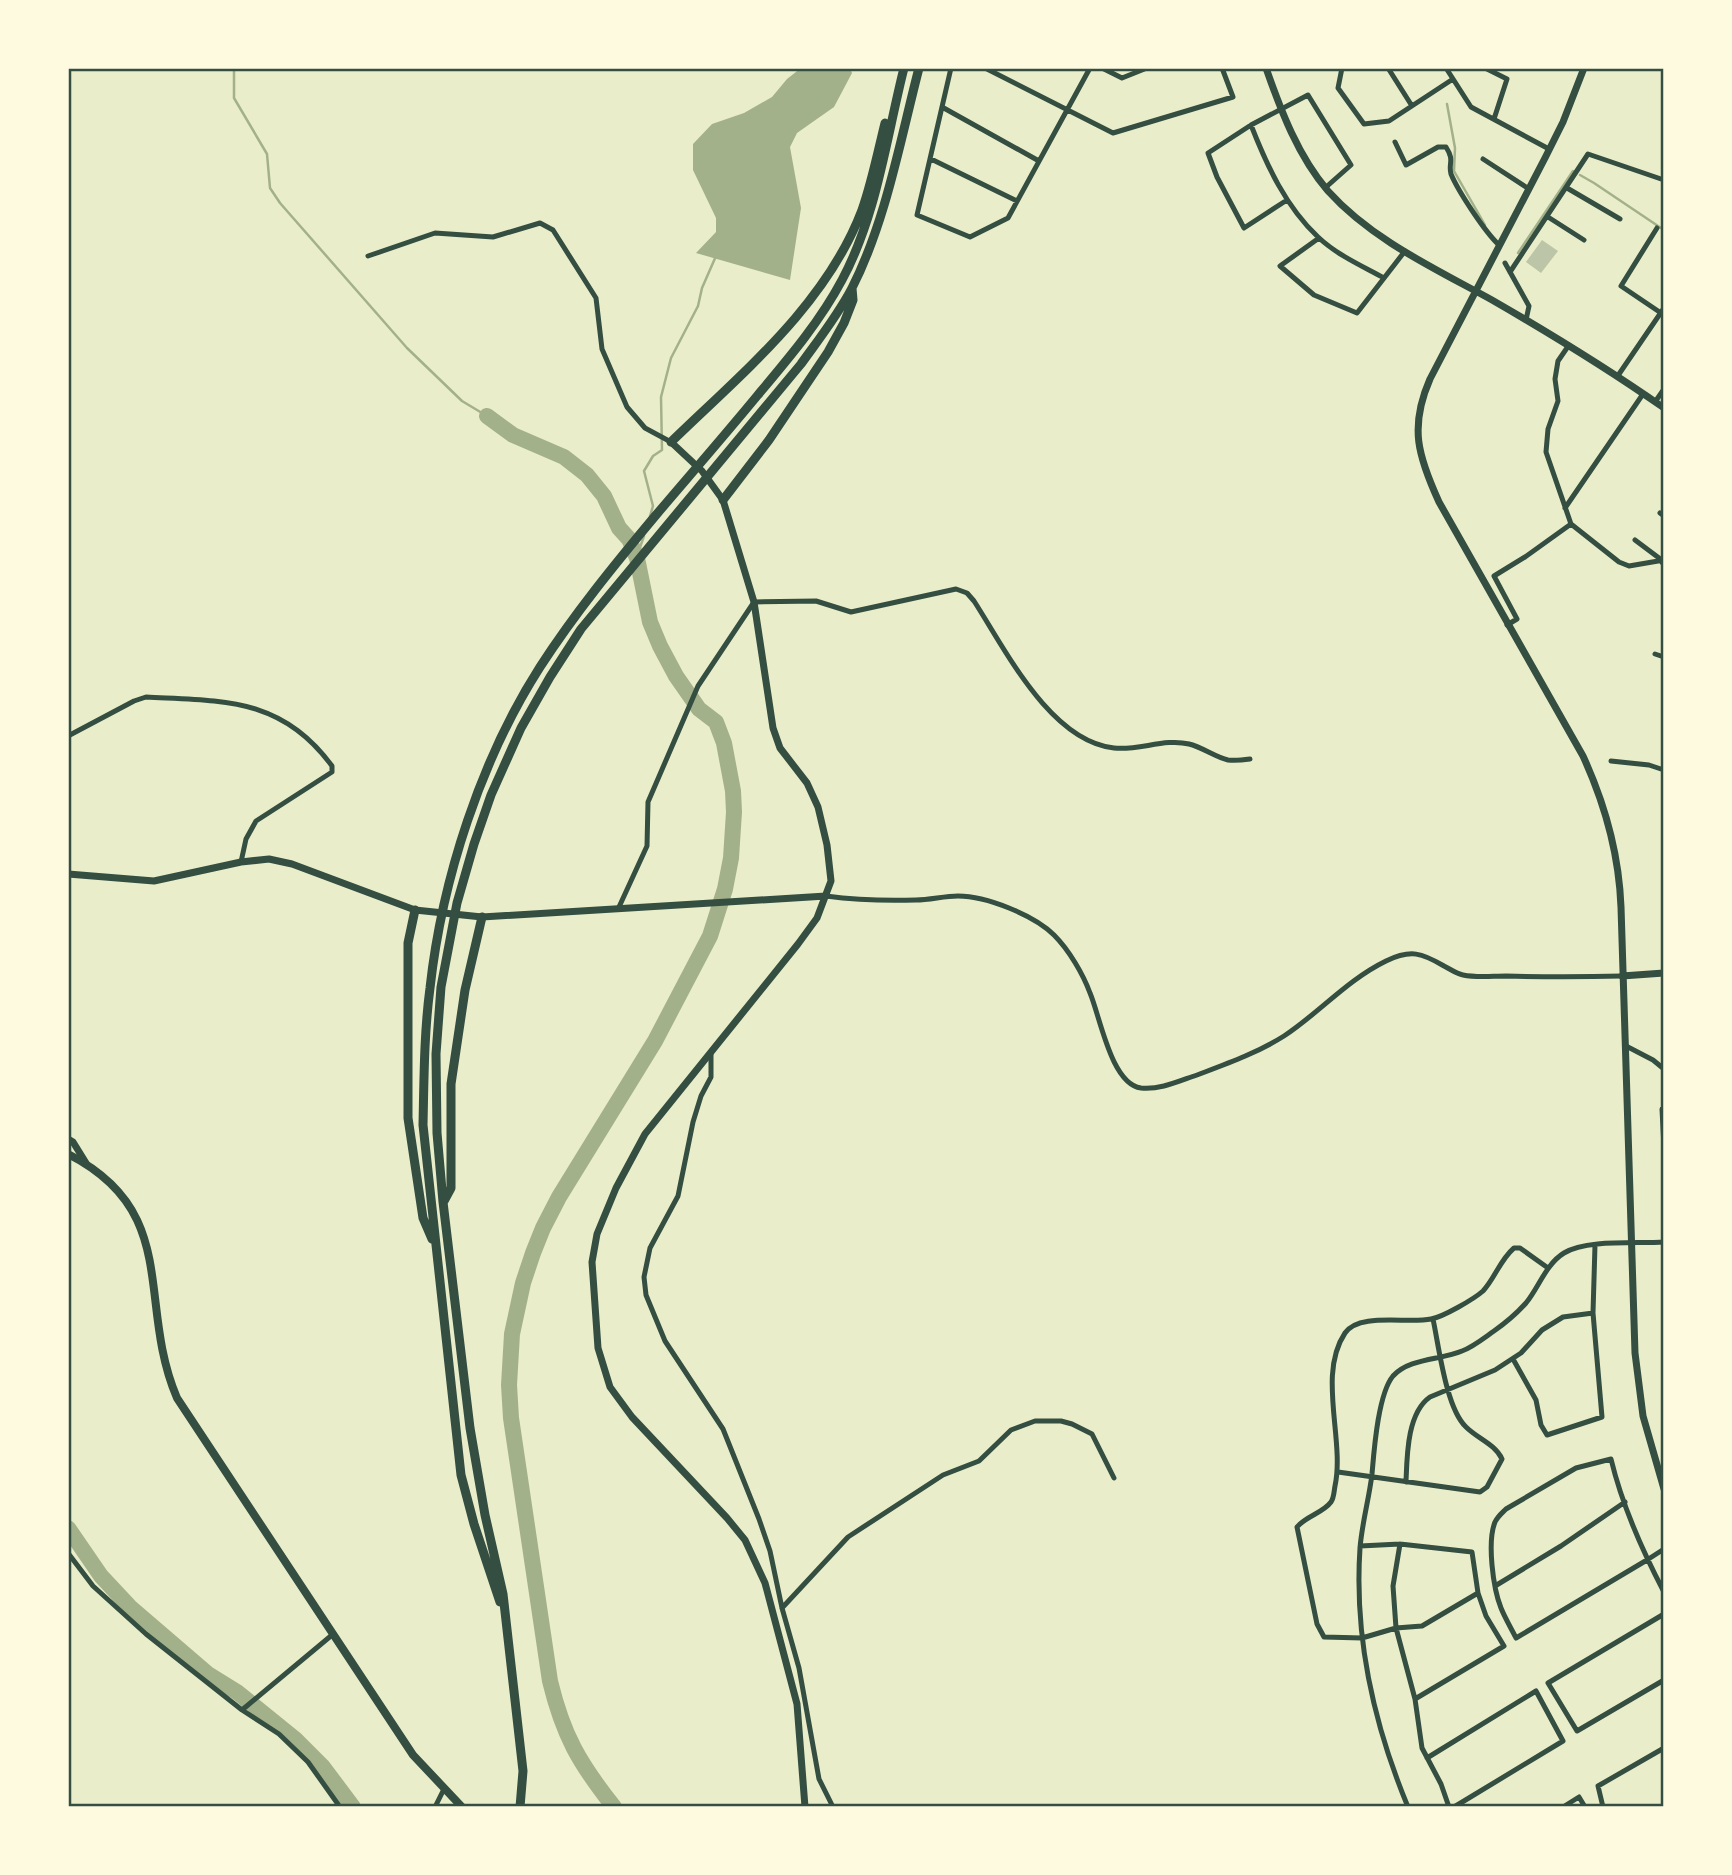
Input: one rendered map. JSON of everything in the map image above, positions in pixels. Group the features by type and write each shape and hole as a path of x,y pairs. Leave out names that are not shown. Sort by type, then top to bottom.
{"main road":[{"path":"520,1807 523,1771 503,1594 485,1515 470,1427 437,1133 436,1054 441,987 457,903 491,795 521,728 550,677 581,629 625,574 801,364 852,288 870,247 919,68"},
{"path":"671,442 770,346 807,305 835,266 862,209 896,83 904,71"},
{"path":"505,1617 461,1475 423,1125 430,987 444,900 478,793 510,722 539,669 616,562 805,339 844,278 876,191 904,71"},
{"path":"723,500 769,440 828,352 853,300 852,288"},
{"path":"415,910 408,943 408,1118 423,1218 435,1247"},
{"path":"443,1202 451,1188 451,1084 466,990 482,917"},
{"path":"68,1154 86,1163 111,1183 133,1209 143,1229 150,1258 162,1354 177,1398 413,1755 462,1807"}],"street":[{"path":"951,68 917,215 970,237 1007,218 1090,68"},
{"path":"985,68 1113,134 1233,97 1222,68"},
{"path":"1101,68 1122,78 1147,68"},
{"path":"1266,68 1296,142 1325,188 1352,214 1405,251 1569,345 1664,408"},
{"path":"1342,68 1338,88 1364,124 1389,121 1453,79"},
{"path":"1388,68 1412,106"},
{"path":"1446,68 1471,107 1549,149"},
{"path":"1485,68 1507,79 1494,119"},
{"path":"1584,68 1549,149 1474,290 1422,398 1417,439 1421,459 1439,502 1583,756 1601,800 1620,880 1635,1353 1643,1416 1664,1489"},
{"path":"1287,200 1244,228 1217,177 1208,153 1280,108 1308,95 1351,165 1325,188"},
{"path":"942,107 1039,161"},
{"path":"1251,125 1265,161 1287,200 1319,238 1349,260 1384,278"},
{"path":"1395,142 1406,165 1438,147 1446,147 1452,156 1450,172 1487,234 1499,245"},
{"path":"1510,272 1588,154 1664,180"},
{"path":"931,159 1017,201"},
{"path":"1483,159 1529,189"},
{"path":"1567,188 1620,219"},
{"path":"1548,217 1584,240"},
{"path":"368,256 435,233 493,237 540,223 553,230 596,298 603,349 627,407 645,428 671,442 702,471 723,500 754,602 773,728 780,748 807,783 818,807 831,881 817,918 645,1134 615,1188 597,1234 592,1262 598,1348 610,1388 632,1417 745,1540 765,1583 797,1704 805,1807"},
{"path":"1617,377 1662,311 1620,286 1657,228"},
{"path":"1319,238 1280,266 1314,295 1357,313 1405,251"},
{"path":"1505,263 1529,306 1526,320"},
{"path":"1569,345 1558,361 1555,379 1558,401 1548,429 1546,452 1571,524 1619,562 1629,566 1663,562"},
{"path":"1655,402 1664,389"},
{"path":"1565,508 1643,394"},
{"path":"1507,625 1517,619 1494,576 1571,524"},
{"path":"1635,540 1663,562"},
{"path":"754,602 816,601 851,612 956,589 967,593 974,601 1029,685 1057,720 1069,730 1111,748 1189,744 1229,760 1250,760"},
{"path":"619,907 647,846 648,802 698,686 754,602"},
{"path":"1655,654 1664,657"},
{"path":"68,736 146,696 245,705 265,710 286,722 325,757 332,766 332,772 256,821 246,839 241,862"},
{"path":"1611,761 1649,765 1664,770"},
{"path":"68,874 154,881 241,862 269,859 292,863 415,910 482,917 826,896 856,900 917,900 958,896 978,898 1009,909 1046,928 1062,944 1090,991 1116,1067 1133,1086 1143,1088 1171,1084 1258,1050 1283,1036 1334,994 1384,961 1409,953 1418,953 1463,975 1530,978 1664,973"},
{"path":"1626,1046 1664,1069"},
{"path":"711,1051 710,1077 690,1131 678,1196 650,1248 644,1277 646,1295 665,1341 723,1429 753,1502 770,1551 799,1668 819,1779 833,1807"},
{"path":"1662,1109 1664,1147"},
{"path":"68,1139 73,1142 86,1163"},
{"path":"1408,1807 1389,1759 1374,1704 1359,1607 1360,1546 1376,1428 1390,1381 1398,1371 1463,1351 1494,1331 1525,1304 1548,1268 1563,1253 1578,1247 1595,1245 1664,1242"},
{"path":"1513,1359 1536,1400 1541,1425 1547,1435 1602,1417 1593,1313 1595,1245"},
{"path":"1478,1593 1422,1626 1396,1628 1362,1638 1324,1637 1317,1624 1297,1533 1299,1524 1332,1500 1338,1472 1334,1364 1346,1330 1361,1322 1433,1320 1482,1291 1506,1255 1514,1248 1520,1248 1548,1268"},
{"path":"1406,1482 1407,1457 1419,1407 1430,1397 1480,1378 1513,1359 1542,1330 1563,1317 1593,1313"},
{"path":"1338,1472 1480,1492 1487,1487 1502,1462 1496,1450 1465,1426 1448,1390 1433,1320"},
{"path":"782,1608 848,1537 943,1475 979,1461 1010,1430 1035,1421 1072,1424 1091,1434 1114,1478"},
{"path":"1664,1549 1647,1560 1516,1638 1501,1608 1495,1586 1493,1529 1497,1518 1506,1509 1576,1468 1611,1459 1647,1560 1664,1592"},
{"path":"1495,1586 1561,1546 1625,1502"},
{"path":"1360,1546 1399,1544 1472,1552 1478,1593 1486,1616 1504,1646 1415,1699"},
{"path":"1399,1544 1393,1586 1396,1628 1415,1699 1422,1748 1451,1807 1563,1741 1536,1691 1427,1758"},
{"path":"68,1553 93,1586 145,1634 242,1710 279,1734 308,1762 340,1807"},
{"path":"1664,1614 1548,1683 1577,1731 1664,1680"},
{"path":"242,1710 332,1635"},
{"path":"1603,1807 1598,1786 1664,1748"},
{"path":"435,1807 444,1789"},
{"path":"1563,1807 1579,1797 1585,1807"}],"shaded area":[{"path":"801,68 850,68 852,73 834,107 797,133 790,147 801,208 790,280 696,253 716,232 716,218 693,170 693,144 712,124 744,113 772,97 787,79"}],"building":[{"path":"1542,240 1558,251 1541,273 1526,262"}],"waterway":[{"path":"234,68 234,98 267,154 270,188 280,203 407,348 462,401 487,416"},
{"path":"1447,104 1455,148 1454,171 1485,225"},
{"path":"1518,253 1573,171"},
{"path":"1580,175 1664,230"},
{"path":"650,516 653,506 644,471 653,456 662,450 661,397 671,358 698,306 702,288 716,256"},
{"path":"487,416 513,435 564,457 587,475 604,496 637,558 650,622 660,646 676,676 699,709 716,722 724,743 733,791 731,858 725,889 710,936 655,1041 559,1197 543,1228 523,1283 512,1334 509,1385 511,1418 550,1681 574,1748 614,1807"},
{"path":"637,556 644,536"},
{"path":"68,1528 101,1576 130,1607 208,1674 237,1692 295,1739 323,1767 353,1807"}]}
